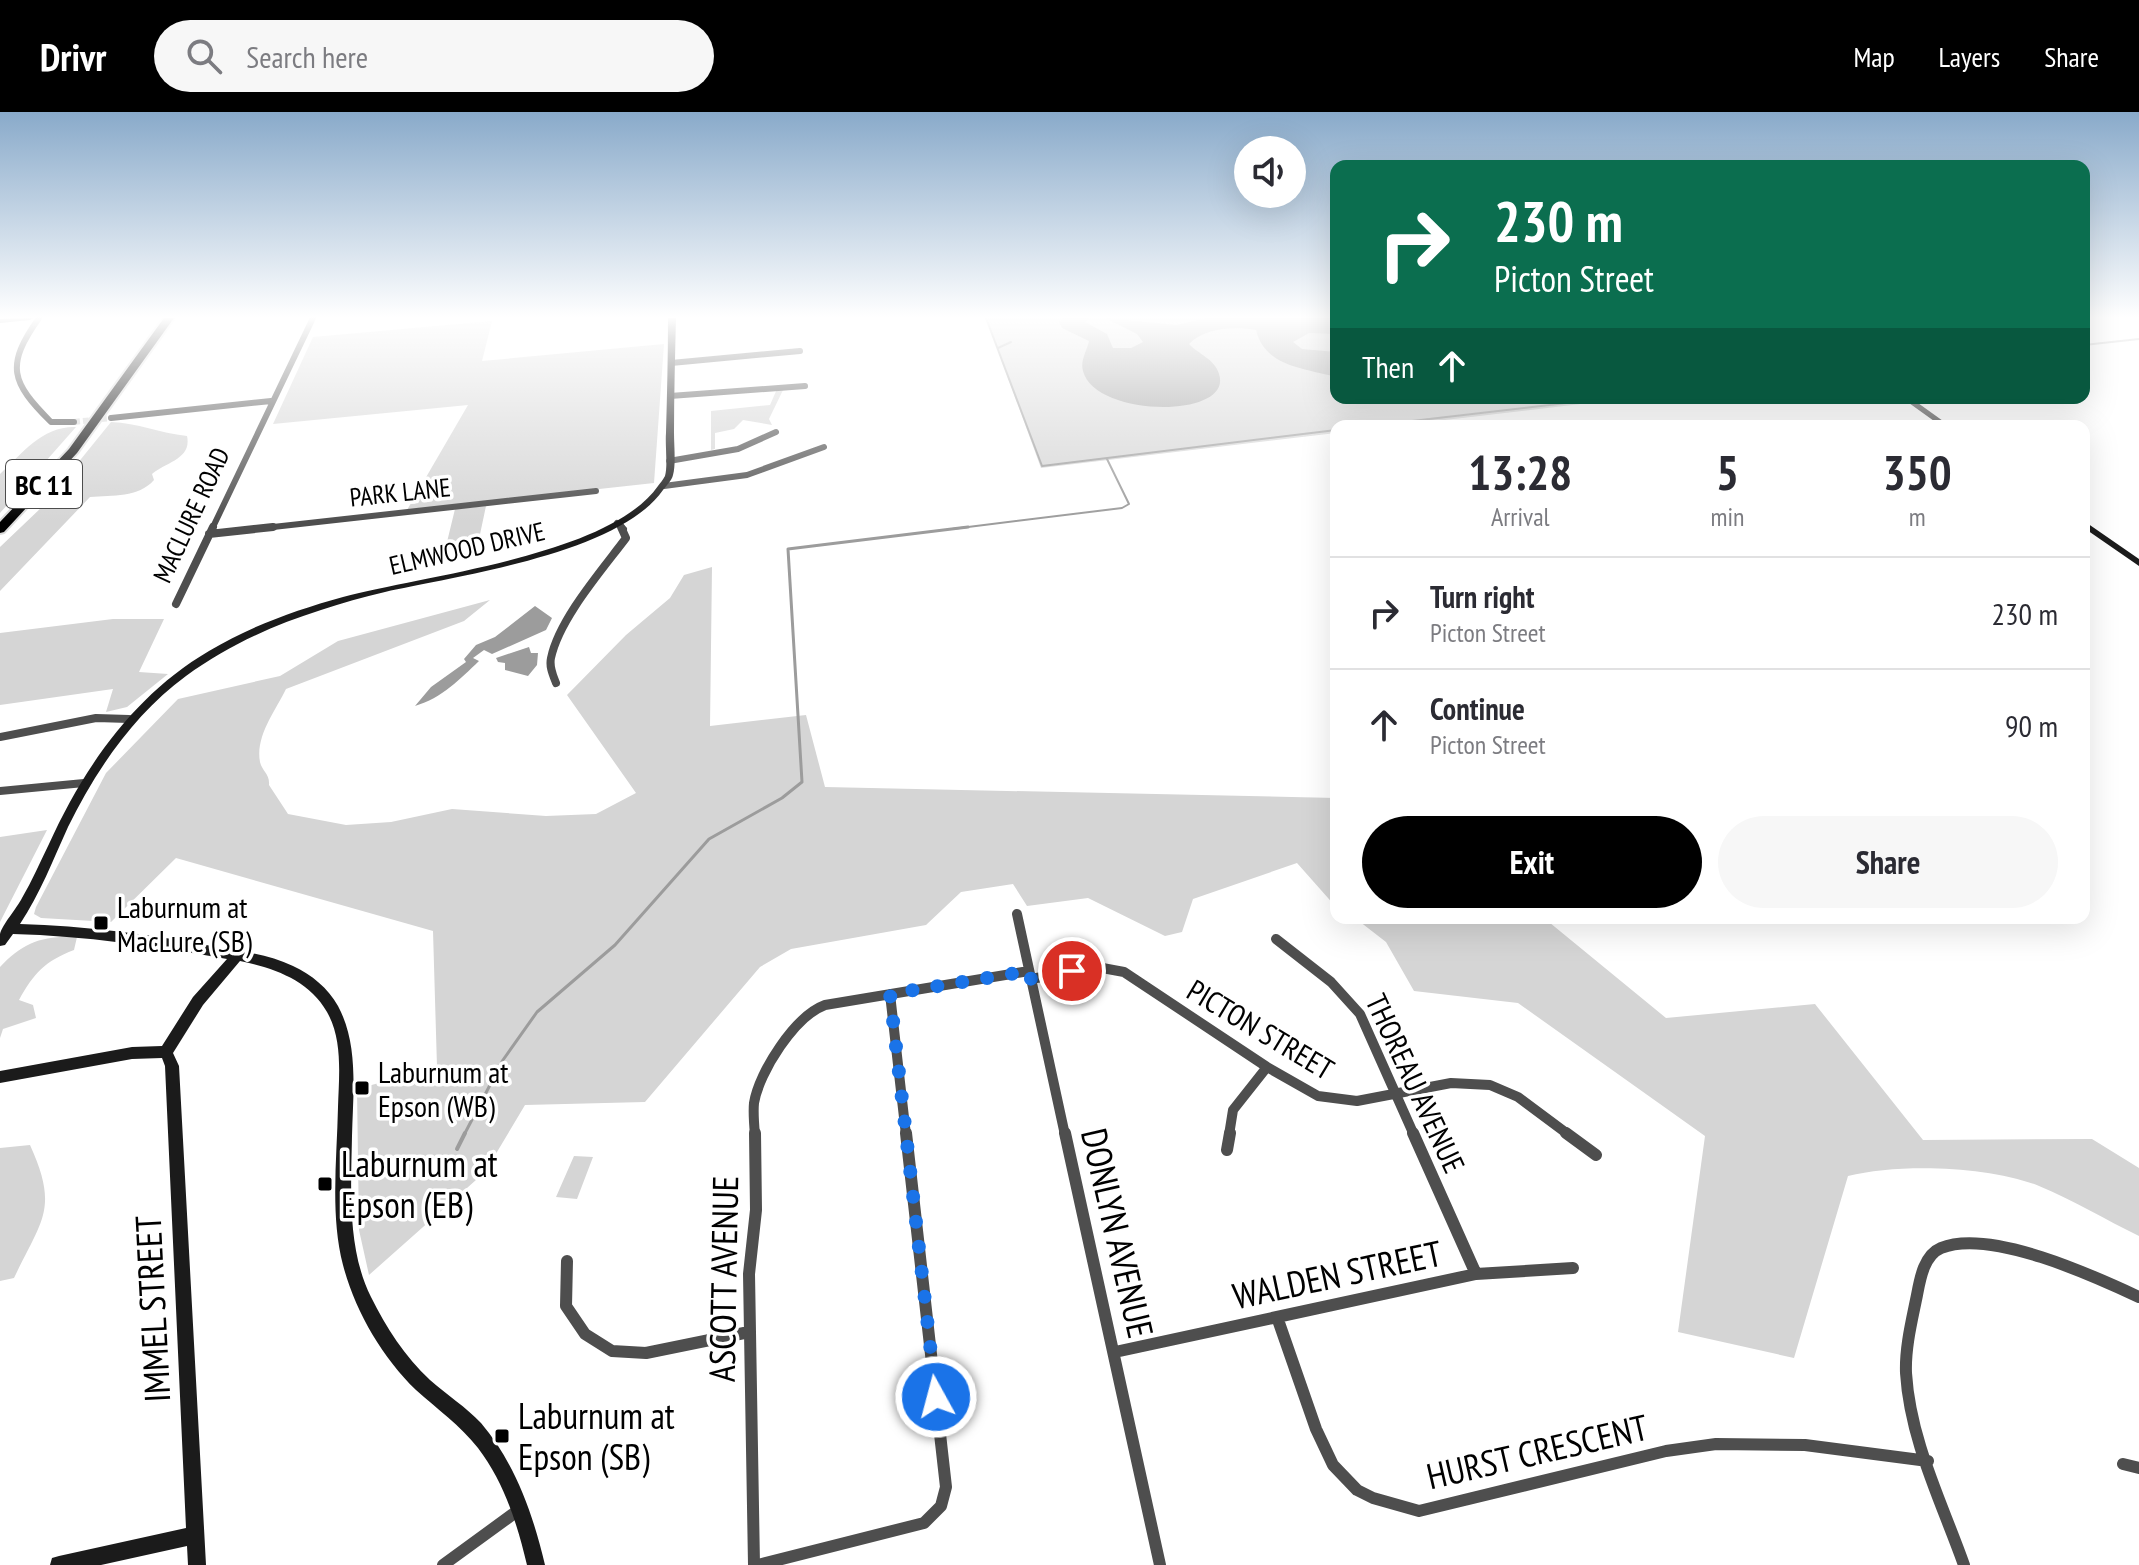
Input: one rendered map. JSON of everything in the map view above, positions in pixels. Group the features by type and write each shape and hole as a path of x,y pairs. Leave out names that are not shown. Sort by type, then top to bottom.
{"highway":[{"name":"BC 11","path":"0,519 60,456 115,386"},
{"name":"BC 11","path":"0,529 61,465 118,386"}],"street":[{"path":"17,386 51,422 74,422"},
{"name":"MACLURE ROAD","path":"176,604 279,386"},
{"path":"670,386 669,461 664,486 747,475 824,447"},
{"path":"670,396 805,386"},
{"path":"111,418 271,401"},
{"path":"1915,404 1937,420"},
{"path":"669,461 735,451 759,444 776,432"},
{"name":"ELMWOOD DRIVE","path":"129,719 188,670 284,620 354,598 548,552 617,523 646,505 664,486"},
{"name":"PARK LANE","path":"209,534 596,491"},
{"path":"556,683 550,668 557,645 596,579 626,538 626,531 617,523"},
{"path":"2090,528 2139,563"},
{"path":"0,737 96,718 129,719"},
{"path":"129,719 84,783 5,935 109,932 237,956 296,973 319,990 335,1012 345,1051 347,1234 358,1288 388,1343 416,1378 474,1429 507,1480 520,1509 536,1565"},
{"path":"0,791 84,783"},
{"name":"DONLYN AVENUE","path":"1017,914 1160,1565"},
{"name":"THOREAU AVENUE","path":"1276,939 1346,994 1360,1014 1476,1274"},
{"path":"0,1077 132,1053 166,1052 198,1001 237,956"},
{"name":"PICTON STREET","path":"809,1011 825,1005 890,994 1097,967 1124,972 1300,1088 1327,1098 1357,1101 1451,1083 1490,1085 1518,1097 1596,1155"},
{"path":"756,1565 924,1523 941,1506 946,1487 890,994"},
{"name":"ASCOTT AVENUE","path":"756,1565 749,1332 749,1274 756,1210 755,1092 761,1078 809,1011"},
{"name":"IMMEL STREET","path":"166,1052 172,1066 197,1565"},
{"path":"1227,1150 1233,1110 1267,1067"},
{"path":"1964,1565 1911,1409 1907,1346 1923,1268 1932,1254 1944,1247 1958,1245 2016,1251 2063,1264 2139,1297"},
{"path":"567,1261 566,1306 585,1334 612,1351 646,1353 749,1332"},
{"name":"WALDEN STREET","path":"1115,1352 1476,1274 1573,1268"},
{"name":"HURST CRESCENT","path":"1277,1317 1326,1458 1344,1480 1369,1498 1395,1506 1419,1511 1666,1451 1716,1444 1805,1445 1928,1461"},
{"path":"2123,1464 2139,1468"},
{"path":"443,1565 520,1509"},
{"path":"59,1565 195,1535"}],"shaded area":[{"path":"291,386 661,386 654,483 407,510 468,405 273,424"},
{"path":"1011,386 1330,386 1330,404 1580,404 1445,420 1330,420 1330,434 1041,468"},
{"path":"1093,386 1218,386 1206,399 1186,405 1161,407 1111,398"},
{"path":"784,388 769,419 772,425 743,420 734,429 715,433 715,449 711,450 711,411 770,405 777,389"},
{"path":"111,422 187,436 188,444 182,455 152,474 154,480 148,486 125,494 90,497 0,591 0,547 43,506"},
{"path":"76,427 0,513 0,474 43,436"},
{"path":"486,506 479,539 447,542 455,509"},
{"path":"712,567 710,726 806,715 825,787 1330,798 1330,900 1297,863 1193,899 1182,932 1165,936 1088,898 1027,906 1013,884 961,892 926,925 791,949 760,967 645,1102 525,1105 485,1172 369,1275 359,1230 357,1089 437,1067 433,931 176,858 111,922 41,918 34,914 36,907 106,773 178,699 280,676 338,641 490,600 464,621 286,689 267,724 259,752 269,785 288,814 346,825 391,822 452,809 546,816 596,814 636,793 567,695 626,635 670,598 684,575"},
{"path":"535,606 552,618 546,630 492,654 484,650 473,658 479,661 450,687 415,706 431,687 466,662 464,659 476,645 495,637"},
{"path":"113,619 164,619 139,672 168,674 127,707 106,712 113,689 0,705 0,633"},
{"path":"529,647 531,653 538,653 537,665 528,676 505,670 505,663 498,662 496,658"},
{"path":"47,830 0,922 0,837"},
{"path":"1363,924 1551,924 1666,1018 1815,1004 1923,1140 2092,1139 2139,1168 2139,1236 2039,1186 1996,1174 1918,1168 1848,1176 1794,1358 1678,1332 1705,1136 1518,1003 1414,991 1386,942"},
{"path":"54,937 77,937 74,950 41,969 19,1000 33,1005 36,1018 3,1029 0,1038 0,967 34,942"},
{"path":"30,1145 44,1184 43,1213 14,1278 0,1281 0,1148"},
{"path":"574,1156 593,1157 577,1199 556,1197"}],"waterway":[{"path":"1012,386 1042,466 1330,431"},
{"path":"1420,420 1558,404"},
{"path":"952,529 1122,508 1129,504 1107,459"},
{"path":"464,1135 503,1060 537,1012 615,945 709,839 782,798 802,782 788,549 968,527"},
{"path":"457,1149 464,1135"}],"tunnel":[{"path":"74,422 111,418"}],"place":[{"name":"Laburnum at MacLure (SB)","path":"101,923"},
{"name":"Laburnum at Epson (WB)","path":"362,1088"},
{"name":"Laburnum at Epson (EB)","path":"325,1184"},
{"name":"Laburnum at Epson (SB)","path":"502,1436"}],"route":[{"path":"936,1397 890,994 1029,971 1031,979 1072,971"}]}
